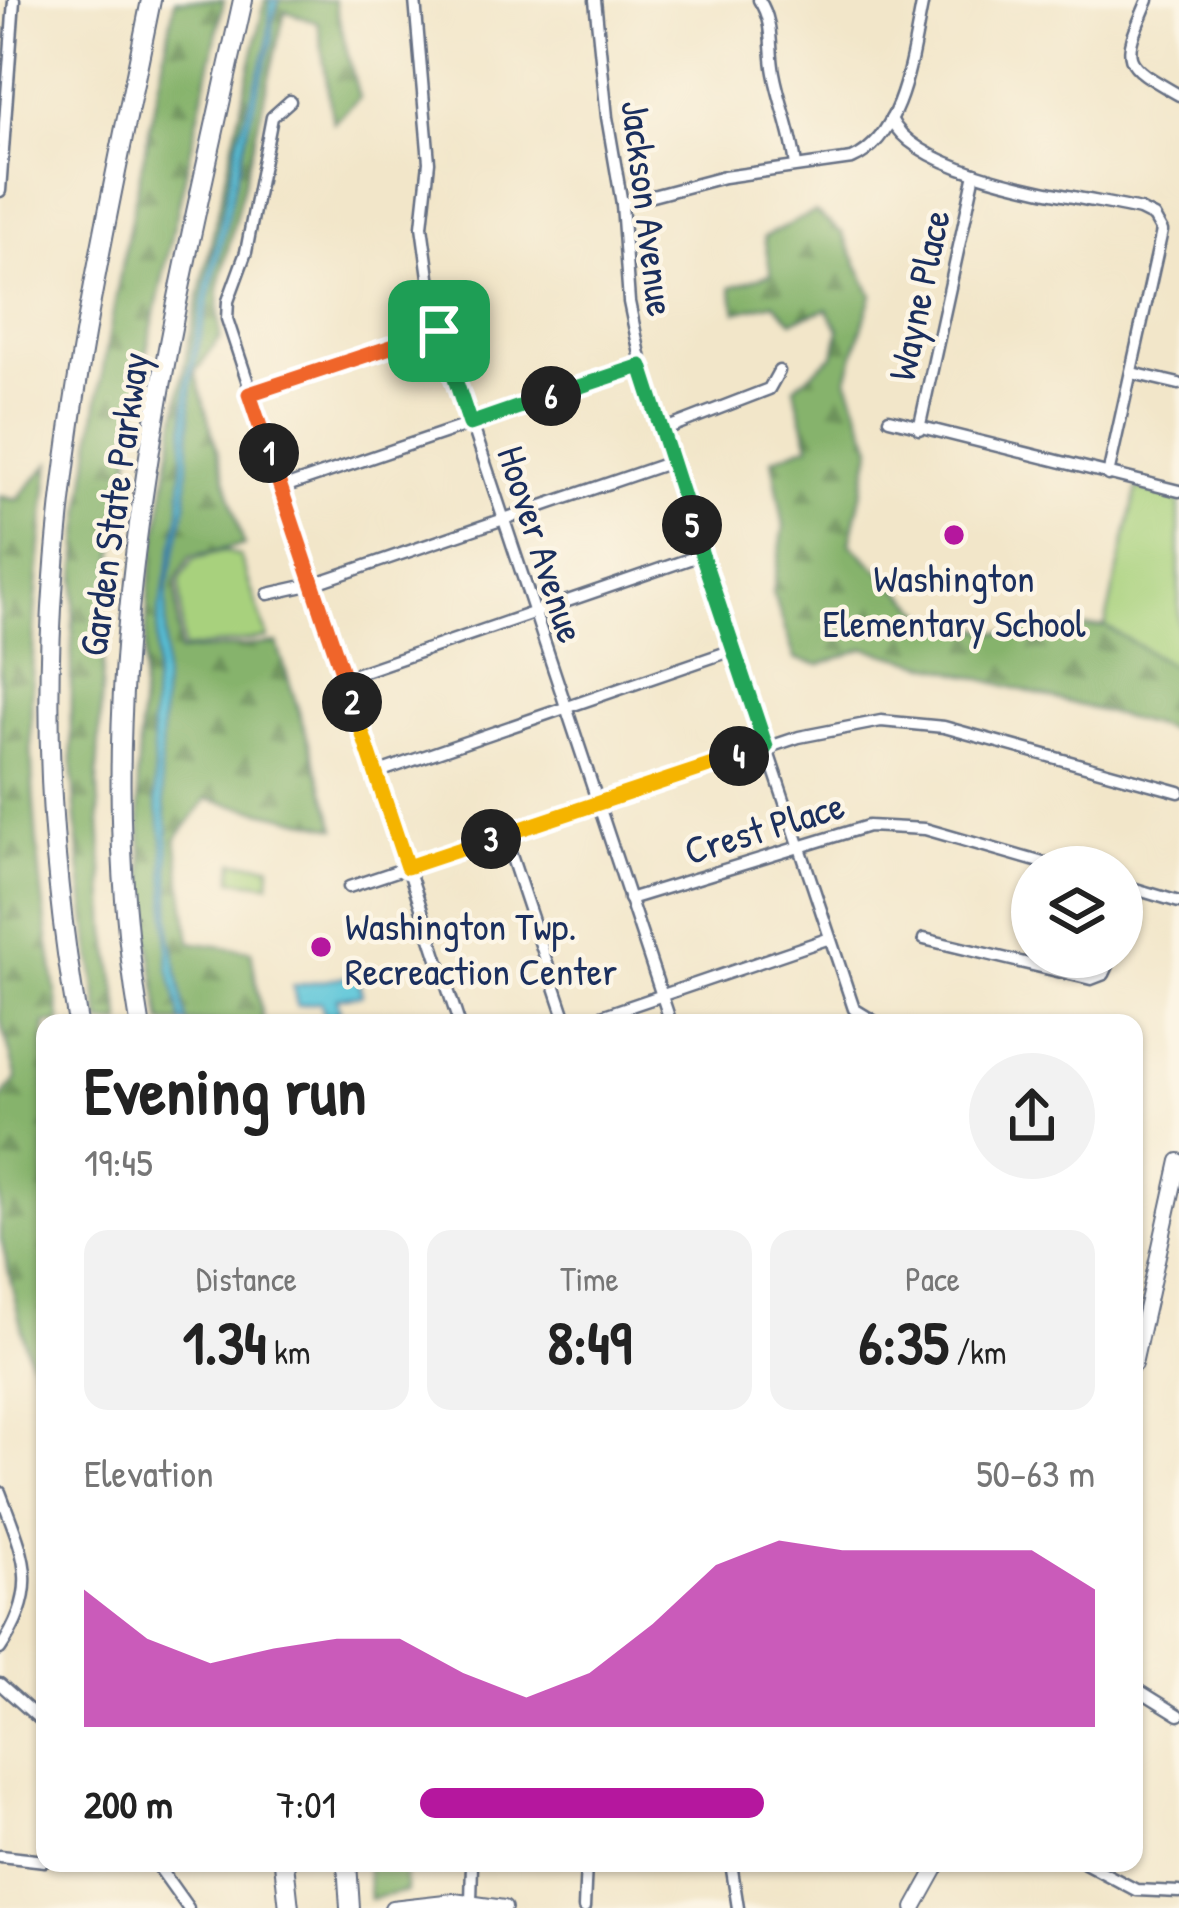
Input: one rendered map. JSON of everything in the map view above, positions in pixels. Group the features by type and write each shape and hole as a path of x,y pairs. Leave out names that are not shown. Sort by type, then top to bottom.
{"highway":[{"name":"Garden State Parkway","path":"77,1014 52,799 54,576 79,384 151,0"},
{"name":"Garden State Parkway","path":"139,1014 126,918 119,806 126,615 178,299 243,0"},
{"path":"281,1872 285,1908"},
{"path":"348,1872 350,1908"}],"street":[{"path":"0,191 14,0"},
{"name":"Hoover Avenue","path":"415,0 429,162 422,226 439,331 668,1014"},
{"name":"Jackson Avenue","path":"595,0 641,366 854,1009 862,1014"},
{"path":"759,0 770,22 773,72 791,128 796,166"},
{"path":"622,204 724,177 855,158 874,146 891,118 923,0"},
{"path":"1148,0 1130,44 1130,60 1139,72 1179,95"},
{"path":"290,101 272,117 246,252 228,301 227,319 456,1014"},
{"path":"891,118 919,152 975,173 1154,217 1162,231 1108,475"},
{"name":"Wayne Place","path":"919,429 975,173"},
{"path":"249,394 439,331"},
{"path":"281,488 641,366"},
{"path":"660,431 769,389 779,371"},
{"path":"1132,373 1179,384"},
{"path":"889,419 1179,491"},
{"path":"268,594 313,584 670,462"},
{"path":"344,678 701,555"},
{"path":"376,773 733,650"},
{"path":"349,887 830,729 902,721 944,727 1179,792"},
{"name":"Crest Place","path":"629,899 848,830 904,826 1011,855"},
{"path":"504,834 564,1014"},
{"path":"1143,891 1179,902"},
{"path":"607,1014 830,938"},
{"path":"924,939 1011,960"},
{"path":"1143,1330 1173,1218 1179,1161"},
{"path":"0,1492 25,1568 27,1591 21,1615 0,1649"},
{"path":"0,1684 36,1716"},
{"path":"1143,1693 1179,1715"},
{"path":"0,1856 36,1860"},
{"path":"162,1872 188,1908"},
{"path":"471,1902 472,1872"},
{"path":"584,1908 586,1872"},
{"path":"732,1872 737,1908"},
{"path":"914,1908 934,1872"},
{"path":"1102,1872 1136,1890 1179,1892"},
{"path":"392,1908 426,1901 504,1908"}],"green space":[{"path":"175,0 224,0 147,349 107,600 97,775 107,932 121,1014 100,1014 73,769 72,640 90,456"},
{"path":"265,0 334,0 359,98 333,123 318,23 285,11 218,290 220,338 195,372 244,545 190,556 176,580 179,652 277,643 336,828 207,799 176,839 190,942 251,951 262,1014 161,1014 147,928 137,775 149,586 186,356"},
{"path":"815,212 842,233 872,295 847,378 872,447 850,543 932,620 999,633 1105,626 1179,670 1179,732 865,648 820,665 795,659 773,593 784,526 772,459 809,445 794,387 834,355 839,329 827,309 792,321 774,303 736,312 731,287 771,274 764,237"},
{"path":"50,463 36,596 31,730 40,877 60,1014 36,1014 36,1374 0,1234 0,1099 17,1079 0,1017 0,496 16,500"},
{"path":"1137,488 1179,498 1179,670 1105,626"},
{"path":"224,551 240,556 268,638 183,649 180,580 193,559"},
{"path":"234,862 270,865 269,884 232,880"},
{"path":"368,1872 404,1872 407,1891 370,1899"}],"water":[{"path":"271,0 279,0 192,375 186,504 167,588 160,773 168,834 171,937 185,1014 180,1014 169,967 152,725 159,611 180,512 187,378 239,136 267,47"},
{"path":"358,975 362,995 337,998 340,1013 324,1014 321,1002 297,1006 293,986"}],"place":[{"name":"Washington Elementary School","path":"954,535"},
{"name":"Washington Twp. Recreaction Center","path":"321,947"}],"route":[{"path":"439,331 470,424 641,366 766,747 407,867 249,394 439,331"}]}
